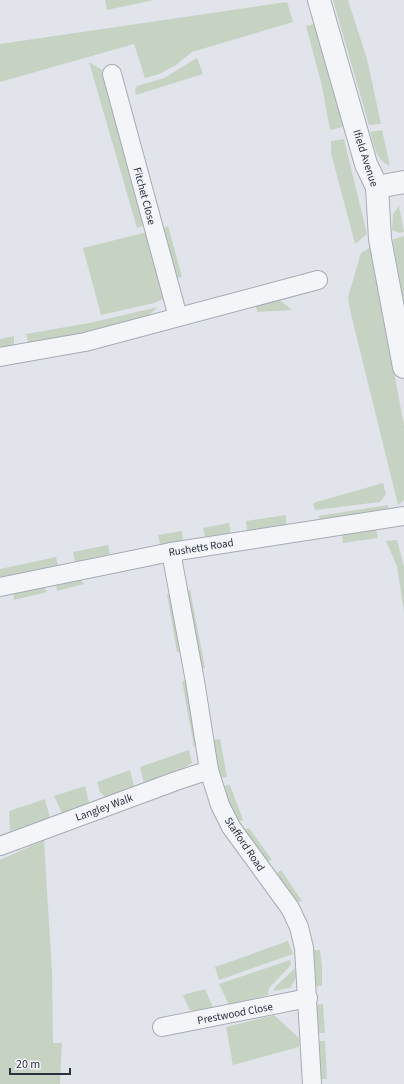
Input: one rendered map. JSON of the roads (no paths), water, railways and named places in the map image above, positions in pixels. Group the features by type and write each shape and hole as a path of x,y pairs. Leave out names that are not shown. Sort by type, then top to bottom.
{"street":[{"name":"Ifield Avenue","path":"319,0 366,164 377,187 380,239 404,366"},
{"name":"Fitchet Close","path":"112,74 178,317"},
{"path":"377,187 404,182"},
{"path":"0,357 85,342 318,280"},
{"name":"Rushetts Road","path":"0,587 171,552 404,516"},
{"name":"Stafford Road","path":"171,552 196,681 209,770 220,805 231,827 290,908 299,927 304,948 312,1084"},
{"name":"Langley Walk","path":"0,846 176,780 209,770"},
{"name":"Prestwood Close","path":"162,1027 308,998"}]}
